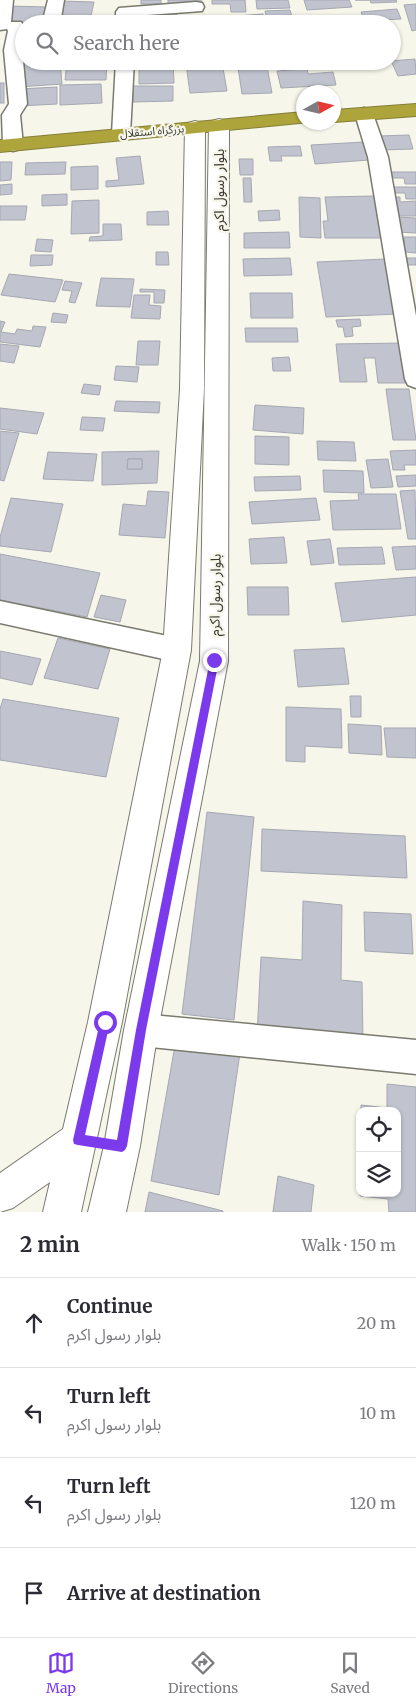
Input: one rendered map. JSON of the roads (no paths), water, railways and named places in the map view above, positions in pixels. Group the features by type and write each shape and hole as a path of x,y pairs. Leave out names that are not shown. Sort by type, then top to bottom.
{"highway":[{"path":"341,116 416,110"},
{"name":"بزرگراه استقلال","path":"6,146 296,119"}],"main road":[{"name":"بلوار رسول اکرم","path":"62,1212 105,1022 177,650 207,126"},
{"name":"بلوار رسول اکرم","path":"107,1212 122,1146 141,1030 214,660 218,390 207,126"},
{"path":"0,1195 78,1140 122,1146"}],"street":[{"path":"5,0 10,25"},
{"path":"53,15 56,0"},
{"path":"125,15 125,12 196,7"},
{"path":"6,146 11,115 18,104 13,50 15,40"},
{"path":"121,134 125,70"},
{"path":"364,114 378,157 416,379"},
{"path":"0,612 177,650"},
{"path":"141,1030 416,1057"}]}
